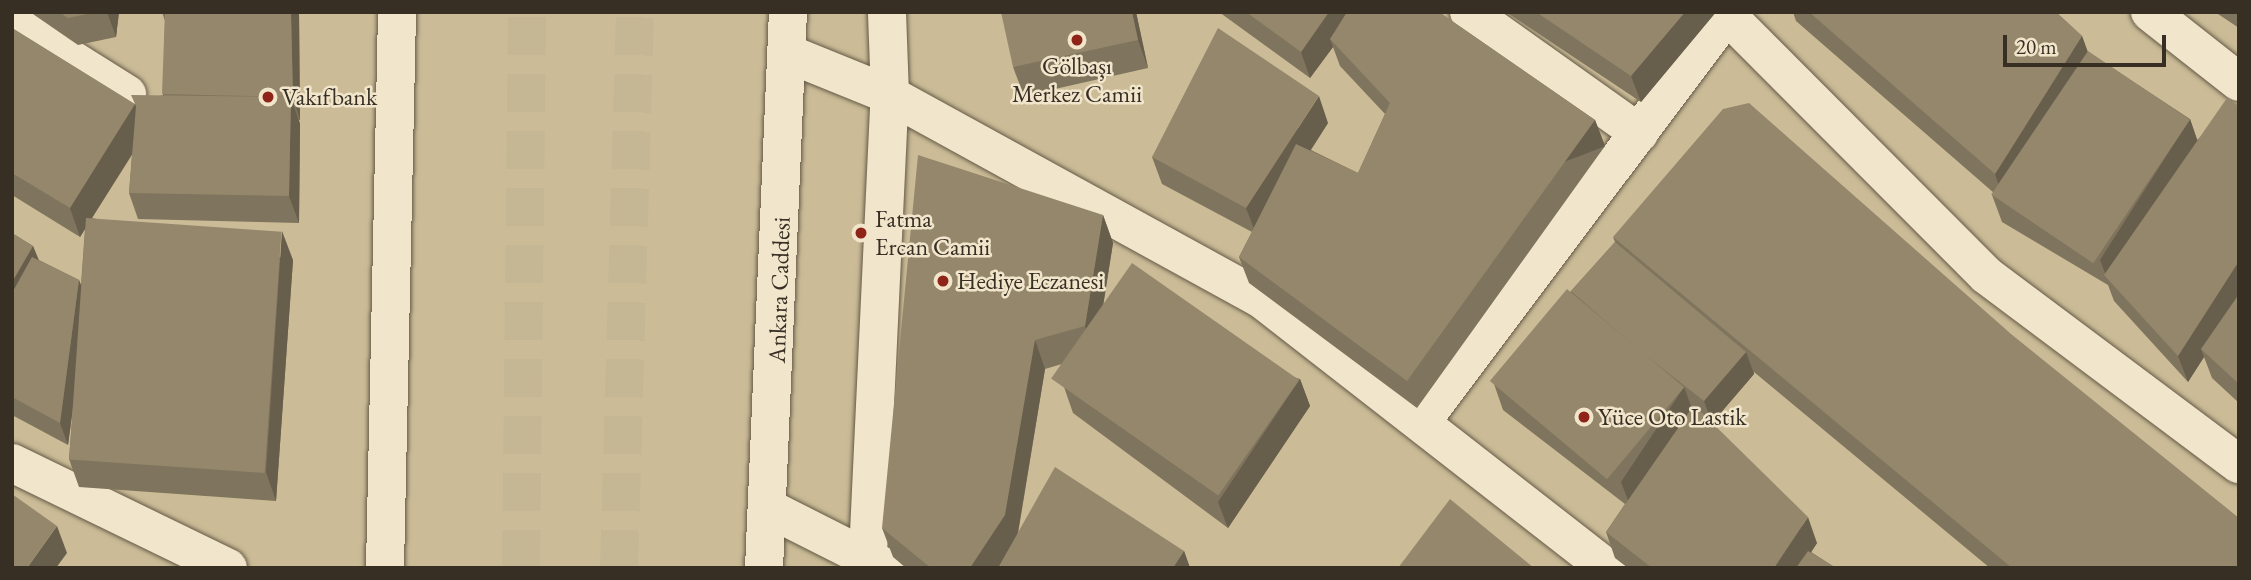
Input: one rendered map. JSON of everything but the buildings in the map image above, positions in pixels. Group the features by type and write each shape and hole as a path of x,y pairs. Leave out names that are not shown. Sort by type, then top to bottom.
{"street":[{"path":"385,568 397,12"},
{"name":"Ankara Caddesi","path":"759,561 770,509 789,54 788,12"},
{"path":"770,509 878,561 890,95 887,12"},
{"path":"1469,12 1639,133"},
{"path":"2150,12 2239,82"},
{"path":"1422,421 1728,14 1986,275 2239,464"},
{"path":"12,22 127,94"},
{"path":"789,54 890,95 1260,298 1422,421 1607,568"},
{"path":"388,418 409,568"},
{"path":"12,463 228,568"}],"shaded area":[{"path":"12,12 2239,12 2239,568 12,568"}],"tunnel":[{"path":"521,568 527,12"},
{"path":"619,568 635,12"}],"place":[{"name":"Gölbaşı Merkez Camii","path":"1077,40"},
{"name":"Vakıfbank","path":"268,97"},
{"name":"Fatma Ercan Camii","path":"861,233"},
{"name":"Hediye Eczanesi","path":"943,281"},
{"name":"Yüce Oto Lastik","path":"1584,417"}]}
